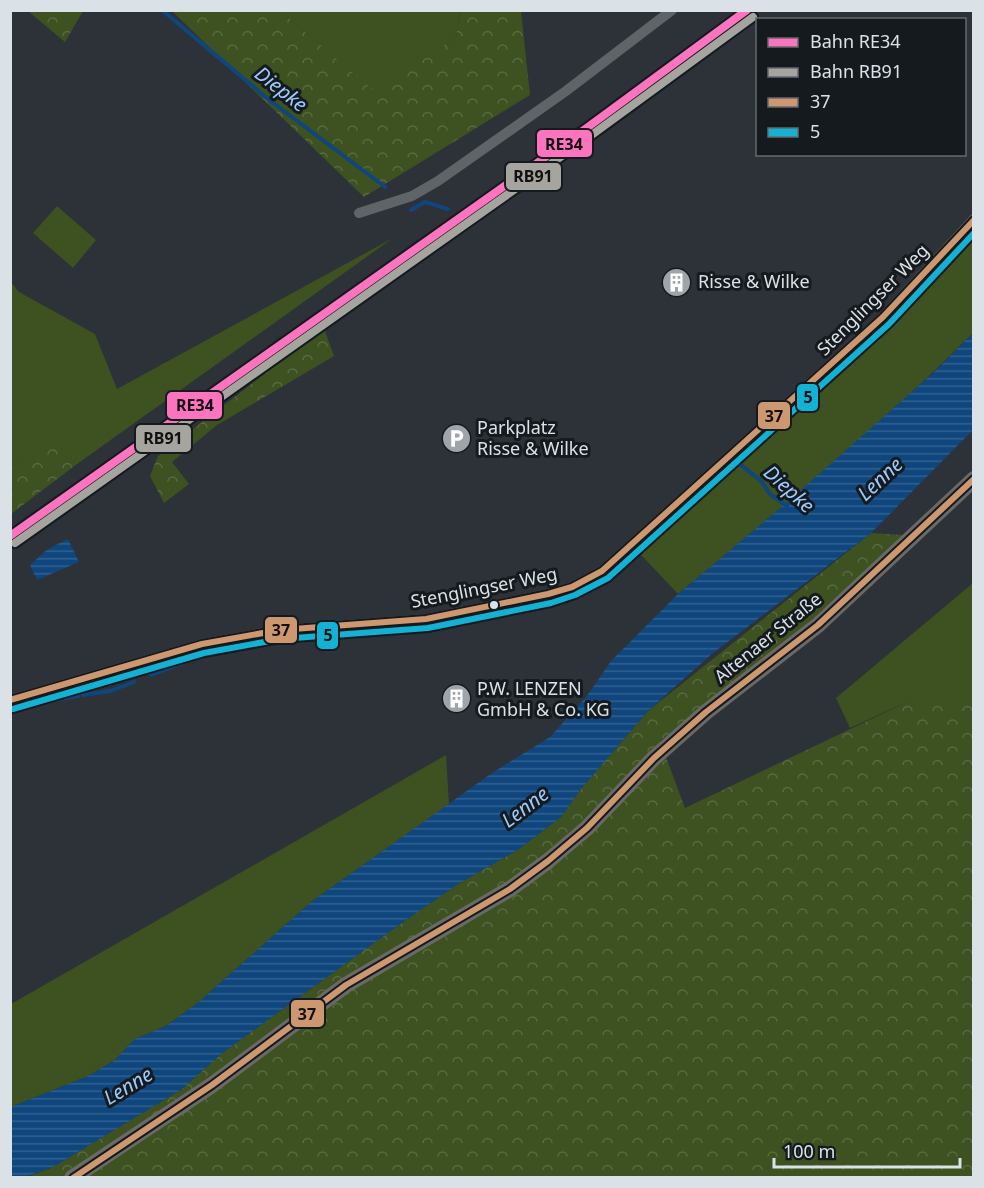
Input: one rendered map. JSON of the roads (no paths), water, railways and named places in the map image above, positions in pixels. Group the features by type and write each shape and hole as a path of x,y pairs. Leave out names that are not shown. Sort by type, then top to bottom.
{"main road":[{"name":"Altenaer Straße","path":"72,1178 212,1085 346,985 510,889 587,828 654,758 706,712 818,625 974,479"}],"street":[{"path":"359,213 412,196 438,181 566,91 672,10"},
{"name":"Stenglingser Weg","path":"10,700 202,644 280,630 426,619 572,586 602,571 883,317 974,219"}],"water":[{"name":"Lenne","path":"973,333 973,430 871,533 713,653 649,710 580,790 561,817 519,849 458,884 396,927 221,1054 182,1089 53,1167 25,1177 11,1177 11,1107 88,1076 115,1060 135,1039 166,1026 200,1001 311,902 492,773 550,737 587,696 611,661 678,594 785,504 932,374"},
{"path":"68,539 79,562 37,580 30,565 48,549"}],"waterway":[{"name":"Diepke","path":"162,10 268,99 385,187"},
{"name":"Diepke","path":"411,210 425,202 448,209"},
{"name":"Diepke","path":"741,465 761,481 770,494 787,506"},
{"path":"151,675 185,662"},
{"path":"83,695 110,691 134,682"},
{"path":"47,701 78,696"}],"rail line":[{"name":"RE34","path":"10,536 588,127 747,10"},
{"name":"RB91","path":"15,543 593,134 753,17"}],"place":[{"name":"Risse & Wilke","path":"677,282"},
{"name":"Parkplatz Risse & Wilke","path":"456,438"},
{"name":"P.W. LENZEN GmbH & Co. KG","path":"456,699"}]}
